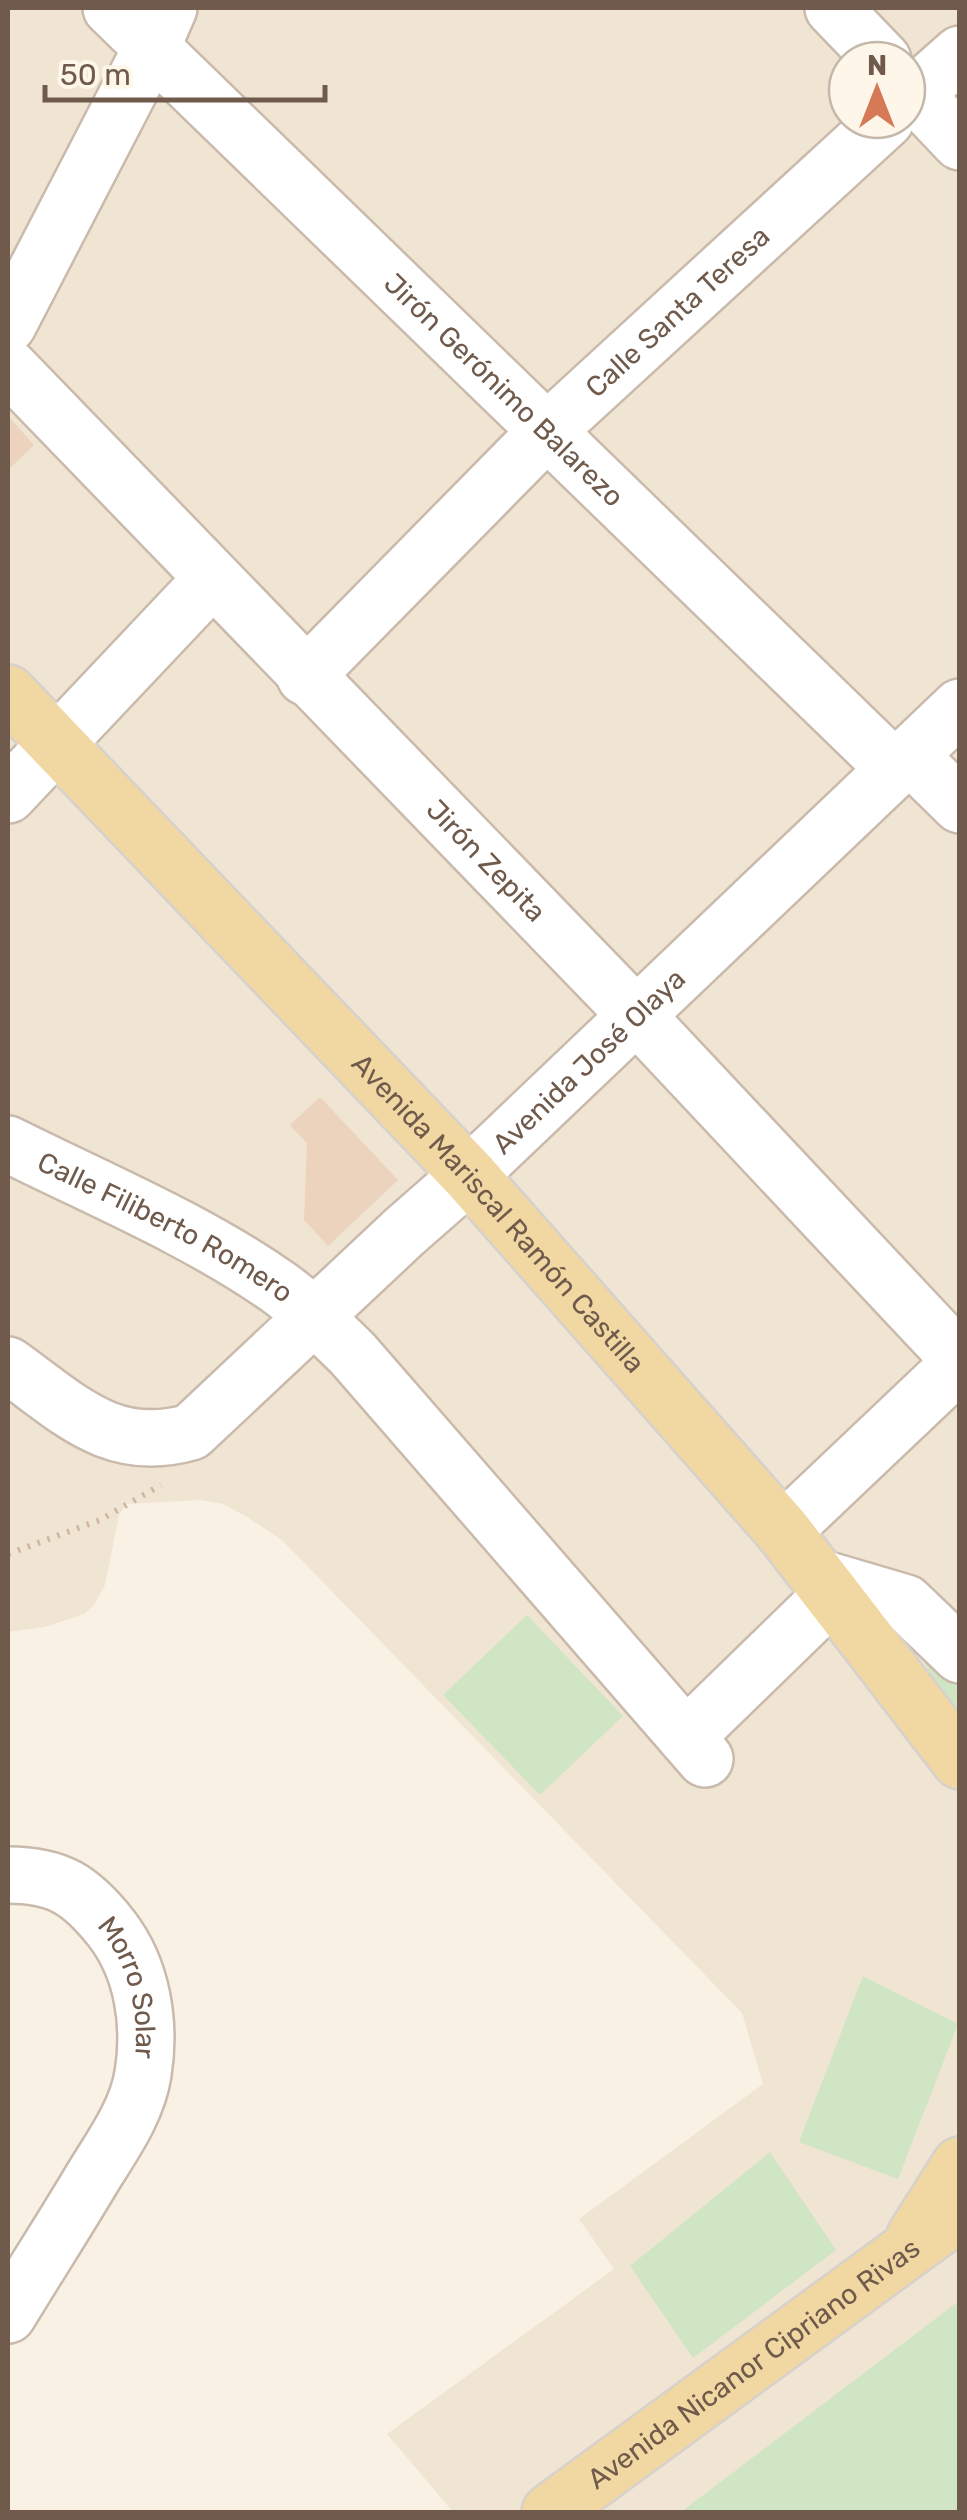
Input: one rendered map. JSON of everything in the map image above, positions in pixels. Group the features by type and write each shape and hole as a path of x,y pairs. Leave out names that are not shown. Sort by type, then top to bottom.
{"main road":[{"name":"Avenida Mariscal Ramón Castilla","path":"8,693 470,1175 783,1532 960,1760"},
{"path":"902,2255 960,2165"},
{"name":"Avenida Nicanor Cipriano Rivas","path":"550,2512 960,2212"}],"street":[{"name":"Jirón Gerónimo Balarezo","path":"111,8 161,28 546,432 902,762 960,805"},
{"path":"833,8 859,40"},
{"path":"8,325 161,28"},
{"name":"Calle Santa Teresa","path":"927,75 960,54"},
{"path":"927,114 960,142"},
{"name":"Calle Santa Teresa","path":"305,677 546,432 850,140"},
{"name":"Jirón Zepita","path":"8,366 636,1016 960,1361"},
{"path":"8,795 212,579"},
{"name":"Avenida José Olaya","path":"162,1440 191,1432 470,1175 960,707"},
{"name":"Calle Filiberto Romero","path":"8,1144 222,1252 315,1316 696,1748 827,1586"},
{"path":"783,1532 960,1361"},
{"path":"8,1365 109,1434 162,1440"},
{"path":"827,1586 906,1604 960,1655"},
{"name":"Morro Solar","path":"8,1875 35,1875 68,1886 92,1906 115,1933 137,1972 146,2023 143,2076 127,2120 8,2315"}],"path":[{"path":"8,1554 100,1520 161,1484 162,1440"}],"shaded area":[{"path":"8,8 959,8 959,2512 453,2512 387,2434 614,2269 579,2219 763,2084 742,2013 282,1540 247,1517 223,1504 200,1500 126,1504 119,1515 105,1585 94,1605 84,1614 45,1627 8,1632"}],"green space":[{"path":"527,1615 623,1716 540,1795 443,1695"},
{"path":"909,1636 959,1679 959,1723"},
{"path":"863,1976 958,2024 898,2179 799,2142"},
{"path":"770,2152 836,2250 693,2358 630,2266"},
{"path":"959,2301 959,2512 681,2512"}],"building":[{"path":"8,416 34,445 8,470"},
{"path":"320,1097 398,1180 328,1246 304,1220 307,1143 290,1125"}]}
